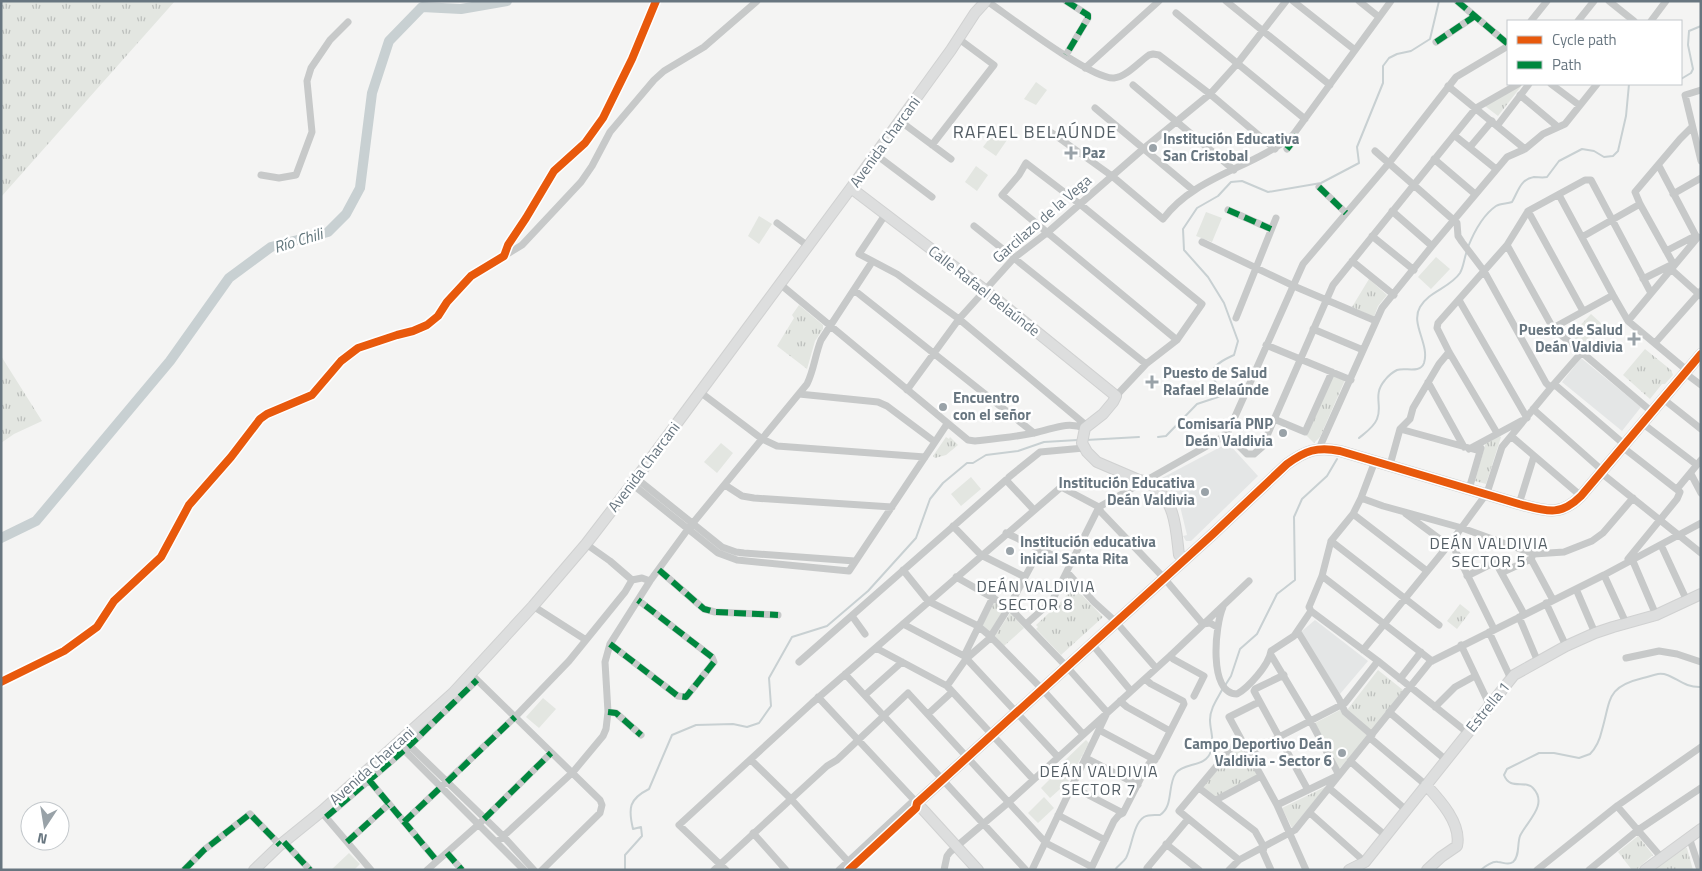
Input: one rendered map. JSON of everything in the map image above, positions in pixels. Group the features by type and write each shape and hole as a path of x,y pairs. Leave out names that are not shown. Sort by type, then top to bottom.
{"street":[{"path":"504,256 508,244 554,171 585,144 603,118 632,59 656,1"},
{"path":"1,682 64,651 97,627 114,601 161,556 189,505 231,457 260,419 267,414 312,395 341,361 358,348 427,325 438,316 447,302 471,276 522,245 581,182 610,132 654,80 704,47 757,1"},
{"name":"Avenida Charcani","path":"975,13 979,1"},
{"path":"986,1 1085,68 1102,76 1112,78 1120,76 1149,55 1159,55 1210,94 1275,149"},
{"name":"Avenida Charcani","path":"254,870 282,844 323,814 403,745 453,693 474,677 586,544 634,481 900,121 959,39 975,13 986,1"},
{"path":"1066,1 1088,15 1088,18 1066,55"},
{"path":"1085,68 1159,1"},
{"path":"1226,1 1330,85"},
{"name":"Garcilazo de la Vega","path":"907,390 959,319 1014,258 1081,205 1143,149 1210,94 1238,64 1286,1"},
{"path":"1293,1 1355,50"},
{"path":"1359,1 1379,17"},
{"path":"1052,133 1112,176 1163,219 1179,201 1193,190 1275,149 1293,135 1391,1"},
{"path":"1457,1 1507,43"},
{"path":"1532,20 1546,1"},
{"path":"1581,20 1594,1"},
{"path":"1609,1 1633,20"},
{"path":"1652,20 1666,1"},
{"path":"1176,13 1305,119"},
{"path":"1436,42 1475,16"},
{"path":"261,175 280,178 296,175 312,132 307,80 311,68 330,40 348,22"},
{"path":"932,145 994,65 959,39"},
{"path":"1026,624 1052,601 1099,507 1222,438 1226,433 1303,264 1389,163 1456,77 1507,45"},
{"path":"1134,85 1234,170"},
{"path":"1226,433 1247,454 1254,454 1264,444 1334,285 1476,108 1516,85"},
{"path":"1470,147 1528,85"},
{"path":"1552,85 1579,105"},
{"path":"1321,449 1321,444 1382,308 1507,157 1525,149 1543,134 1565,124 1596,85"},
{"path":"1448,86 1525,149"},
{"path":"1701,90 1685,95 1701,161"},
{"path":"1520,95 1558,127"},
{"path":"1096,108 1193,190"},
{"path":"900,121 951,158"},
{"path":"1655,344 1700,294 1673,268 1666,251 1635,195 1637,189 1692,127"},
{"path":"1287,149 1296,138 1293,135"},
{"path":"1454,135 1496,169"},
{"path":"1375,151 1457,223 1458,236 1484,271 1542,375 1552,386 1625,445 1625,449 1680,492 1629,560"},
{"path":"875,154 932,197"},
{"path":"1434,159 1475,194"},
{"path":"1009,477 1040,452 1084,436 1116,396 1146,364 1177,340 1202,304 1081,205 1026,164 1002,195 1177,340"},
{"path":"1659,166 1673,194 1699,237"},
{"path":"1673,194 1701,178"},
{"path":"1497,433 1449,352 1437,325 1507,244 1528,211 1585,180 1591,180 1651,293"},
{"path":"1319,187 1346,213"},
{"name":"Calle Rafael Belaúnde","path":"851,188 985,290 1116,396"},
{"path":"1559,195 1612,295 1628,321 1683,368 1685,373 1701,385"},
{"path":"1582,236 1640,204"},
{"path":"1228,210 1271,229"},
{"path":"1392,211 1432,246"},
{"path":"1528,211 1583,311"},
{"path":"885,215 858,254 897,274 959,319 1084,436"},
{"path":"1236,318 1276,218"},
{"path":"777,223 808,246"},
{"path":"974,226 1146,364"},
{"path":"1372,236 1414,270"},
{"path":"1666,251 1691,238 1699,237"},
{"path":"1628,321 1699,237"},
{"path":"1202,242 1326,300 1376,320"},
{"path":"1507,244 1553,328 1652,412"},
{"path":"1352,261 1394,294"},
{"path":"496,842 573,772 603,736 606,729 608,712 606,662 610,644 650,581 688,529 799,394 811,375 816,351 830,325 872,262"},
{"path":"1643,279 1669,266 1673,268"},
{"path":"780,284 968,440 975,441 1034,434 1072,424 1084,436 1093,460 1101,465 1145,481 1159,490 1170,506 1184,553"},
{"path":"854,290 1034,434"},
{"path":"1553,328 1612,295"},
{"path":"1459,300 1526,418"},
{"path":"1313,329 1363,350"},
{"path":"1266,345 1351,380"},
{"path":"1390,465 1400,429 1410,420 1413,408 1439,364 1449,352"},
{"path":"1363,650 1450,544 1486,493 1502,447 1582,352"},
{"path":"839,870 852,867 913,811 917,803 1167,574 1184,553 1198,547 1287,464 1306,451 1321,449 1340,451 1544,511 1557,511 1572,505 1581,496 1701,354"},
{"path":"1274,419 1305,432 1332,372"},
{"path":"1428,382 1467,448"},
{"path":"700,392 762,439 778,446 925,457"},
{"path":"799,394 878,402 887,406 935,442"},
{"path":"1662,398 1701,429"},
{"path":"1533,410 1603,471 1605,476 1701,554"},
{"path":"1467,448 1526,418"},
{"path":"1642,423 1699,463 1677,490"},
{"path":"634,481 718,553 736,560 849,571 947,424"},
{"path":"1400,429 1480,451"},
{"path":"1511,436 1581,496"},
{"path":"1469,489 1484,441"},
{"path":"1519,504 1534,456"},
{"path":"1375,461 1353,514 1331,541 1322,576 1309,607 1311,611 1378,661 1468,733"},
{"path":"1691,474 1701,493"},
{"path":"799,662 1006,480 1034,510"},
{"path":"634,481 694,523 722,547 736,552 855,561"},
{"path":"726,485 742,496 754,498 892,507"},
{"path":"726,870 680,825 818,697 1060,488 1099,507 1101,512 1167,574 1203,624"},
{"path":"1361,498 1462,528 1532,557 1566,646"},
{"path":"1503,572 1532,557 1564,552 1592,541 1603,533 1633,498"},
{"path":"1403,511 1450,544 1492,631 1511,679"},
{"path":"1353,514 1427,571"},
{"path":"1240,738 1179,812 1234,866 1264,847 1291,834 1330,789 1350,761 1432,661 1604,575 1701,523"},
{"path":"953,526 981,556 1024,577"},
{"path":"1006,533 1071,564"},
{"path":"1331,541 1406,597 1439,625"},
{"path":"586,544 632,580"},
{"path":"1661,545 1687,601"},
{"path":"965,657 990,636 1009,607 1040,549"},
{"path":"1629,560 1656,616"},
{"path":"1467,576 1496,563 1503,572 1538,662"},
{"path":"659,570 704,609 714,612 778,616"},
{"path":"903,570 928,601 978,626 990,636 1083,734"},
{"path":"1067,572 1094,602 1116,622 1156,668"},
{"path":"1604,575 1626,623"},
{"path":"1322,576 1432,661"},
{"path":"956,577 1009,607 1107,712"},
{"path":"404,822 515,717 569,661 632,580 642,578 650,581"},
{"path":"944,870 947,856 1010,802 1249,581"},
{"path":"1576,588 1595,633"},
{"name":"Estrella 1","path":"1349,870 1365,862 1514,675 1566,646 1595,633 1656,616 1701,594"},
{"path":"928,714 949,689 993,597"},
{"path":"610,644 678,696 686,697 714,662 712,657 638,600"},
{"path":"1226,602 1217,627 1215,654 1224,687 1228,692 1237,694 1260,672 1271,655 1272,650 1298,632 1311,611"},
{"path":"533,606 586,640"},
{"path":"852,616 866,634"},
{"path":"1203,624 1210,623 1217,627"},
{"path":"903,624 965,657 1058,757"},
{"path":"1298,632 1339,699 1344,712 1426,785 1444,804 1458,837 1456,846 1427,870"},
{"path":"1092,644 1131,691"},
{"path":"1461,645 1490,706"},
{"path":"876,648 949,689 1033,779"},
{"path":"1626,658 1660,651 1677,654 1701,662"},
{"path":"1400,679 1421,652"},
{"path":"1171,655 1173,659 1204,676 1194,696"},
{"path":"1271,655 1311,722 1339,775"},
{"path":"1248,753 1341,706 1378,661"},
{"path":"865,694 902,662"},
{"path":"846,674 1026,870"},
{"path":"1284,675 1254,691 1308,790"},
{"path":"1435,708 1455,687 1475,676"},
{"path":"474,677 600,800 602,809 600,813 542,870"},
{"path":"714,870 827,766 837,760 908,693 1046,842 1091,868 1114,821 1123,813 1146,768 1151,761 1155,760 1184,702 1145,679"},
{"path":"818,697 978,870"},
{"path":"1120,701 1133,711 1170,731"},
{"path":"1260,702 1229,717 1277,805 1306,870"},
{"path":"608,712 616,713 641,735"},
{"path":"1032,870 1107,712"},
{"path":"1390,712 1446,760"},
{"path":"1099,730 1155,760"},
{"path":"366,868 348,842 323,814 369,780 403,745 481,821 496,842 524,870"},
{"path":"1537,870 1616,806 1701,747"},
{"path":"427,870 551,753"},
{"path":"1086,758 1138,785"},
{"path":"751,760 791,799 852,867"},
{"path":"1350,761 1406,810"},
{"path":"1277,805 1339,775"},
{"path":"1216,800 1261,776"},
{"path":"369,780 388,805 437,861"},
{"path":"1071,786 1123,813"},
{"path":"1199,788 1255,831 1264,847 1263,852 1271,870"},
{"path":"1589,870 1638,830 1701,788"},
{"path":"1330,789 1386,836"},
{"path":"348,842 388,805"},
{"path":"1616,806 1661,857"},
{"path":"1310,813 1365,862"},
{"path":"184,870 204,850 250,814 310,870"},
{"path":"1058,815 1105,840"},
{"path":"1149,870 1147,868 1188,819"},
{"path":"481,821 503,836 534,870"},
{"path":"1645,870 1701,829"},
{"path":"753,833 786,870"},
{"path":"1689,837 1700,870"},
{"path":"1166,844 1199,870"},
{"path":"447,853 462,870"}],"shaded area":[{"path":"1581,358 1641,407 1622,431 1562,382"},
{"name":"Institución Educativa Deán Valdivia","path":"1228,443 1258,476 1191,541 1186,541 1183,536 1187,535 1179,502 1158,480"},
{"path":"1315,620 1368,661 1340,694 1301,634"}],"green space":[{"path":"1,1 175,1 1,197"},
{"path":"1036,82 1047,90 1036,105 1024,99"},
{"path":"1519,85 1522,85 1498,116 1485,106"},
{"path":"995,131 1007,140 996,156 983,147"},
{"path":"976,166 988,175 977,191 965,182"},
{"path":"1206,212 1222,218 1212,242 1196,236"},
{"path":"759,216 772,224 759,244 748,236"},
{"path":"1436,257 1450,269 1431,289 1418,277"},
{"path":"1369,279 1387,295 1378,306 1374,317 1352,307"},
{"path":"799,305 823,325 823,329 815,341 807,369 777,346 794,318 792,315"},
{"path":"1591,314 1602,324 1583,346 1571,335"},
{"path":"1645,349 1671,370 1673,375 1665,384 1662,384 1650,399 1623,375"},
{"path":"1,356 42,421 14,434 1,443"},
{"path":"1334,375 1345,380 1320,437 1314,443 1305,434"},
{"path":"1499,436 1501,437 1486,484 1475,481 1486,442"},
{"path":"946,437 949,439 950,437 958,445 946,455 935,458 933,456"},
{"path":"721,443 733,453 717,473 704,462"},
{"path":"971,477 981,489 961,506 951,494"},
{"path":"1075,588 1103,617 1061,655 1036,629 1038,627 1036,625"},
{"path":"995,601 1005,608 990,632 982,626"},
{"path":"1460,604 1470,612 1457,629 1447,621"},
{"path":"1010,613 1024,628 1004,646 995,636"},
{"path":"1378,670 1403,690 1372,731 1347,710"},
{"path":"543,698 556,709 539,728 526,717"},
{"name":"Campo Deportivo Deán Valdivia - Sector 6","path":"1340,710 1368,736 1339,769 1315,723"},
{"path":"1086,740 1089,743 1070,778 1059,766"},
{"path":"1239,744 1258,775 1215,797 1203,787"},
{"path":"1059,770 1069,781 1050,798 1041,788"},
{"path":"1325,788 1292,828 1282,808"},
{"path":"1044,797 1054,808 1038,823 1028,813"},
{"path":"1638,836 1653,855 1636,870 1632,870 1618,852"},
{"path":"1682,846 1687,848 1693,870 1649,870"},
{"path":"349,853 360,864 354,870 331,870"}],"waterway":[{"name":"Río Chili","path":"1,538 36,521 170,361 229,278 271,247 328,232 346,214 360,188 372,93 389,41 422,7 461,9 507,1"},
{"path":"1158,437 1166,436 1197,404 1224,395 1215,381 1213,371 1219,363 1234,355 1238,341 1224,303 1208,277 1184,250 1183,229 1197,208 1218,196 1231,182 1242,181 1268,192 1321,183 1359,163 1357,147 1383,83 1383,66 1389,58 1411,51 1430,39 1439,1"},
{"path":"1682,78 1691,73 1693,69 1688,45 1689,31 1701,26"},
{"path":"1468,247 1476,230 1487,214 1498,205 1512,202 1522,183 1529,178 1547,177 1559,161 1582,149 1594,151 1604,157 1613,156 1618,151 1626,116 1629,85"},
{"path":"1359,438 1376,422 1379,414 1379,391 1386,379 1397,370 1416,369 1424,363 1424,349 1417,320 1420,307 1429,297 1456,278 1460,273 1467,251"},
{"path":"1086,440 1139,437"},
{"path":"625,870 625,855 642,836 641,827 633,829 632,805 637,797 649,789 672,735 696,725 733,724 747,727 759,723 771,706 769,678 792,637 827,626 868,591 916,538 930,499 943,483 967,463 973,463 986,455 1018,451 1044,442 1078,440"},
{"path":"1226,684 1231,676 1240,649 1257,634 1277,594 1295,580 1294,517 1302,499 1327,476 1337,459"},
{"path":"1481,870 1494,862 1507,864 1513,862 1517,857 1520,836 1538,807 1539,801 1533,788 1526,784 1510,783 1504,775 1507,769 1539,753 1554,753 1579,758 1590,754 1599,740 1612,696 1616,690 1631,682 1656,674 1663,674 1688,685 1701,687"},
{"path":"1115,870 1126,858 1140,820 1148,815 1160,815 1164,811 1169,801 1173,778 1176,773 1184,767 1205,760 1211,751 1213,743 1210,716 1223,688"}],"marked path":[{"path":"1066,1 1088,15 1066,55"},
{"path":"1457,1 1507,43"},
{"path":"1436,42 1475,16"},
{"path":"1287,149 1296,138 1293,135"},
{"path":"1319,187 1346,213"},
{"path":"1228,210 1271,229"},
{"path":"659,570 704,609 715,612 778,615"},
{"path":"610,644 678,696 686,697 714,662 712,657 638,600"},
{"path":"326,817 409,746 477,680"},
{"path":"608,712 616,713 641,735"},
{"path":"447,782 515,717"},
{"path":"484,819 551,753"},
{"path":"369,780 437,861"},
{"path":"404,822 441,787"},
{"path":"347,842 388,805"},
{"path":"184,870 204,850 250,814 280,845"},
{"path":"284,842 310,870"},
{"path":"447,853 462,870"}],"cycle path":[{"path":"1,682 64,651 97,627 114,601 161,557 189,505 231,457 260,419 267,414 312,395 341,361 358,348 427,325 438,316 447,302 471,276 504,256 508,245 554,171 585,143 603,118 632,59 656,1"},
{"path":"849,870 916,808 917,803 1213,534 1287,464 1300,456 1318,449 1340,451 1537,509 1559,510 1573,503 1581,496 1701,354"}],"place":[{"name":"Institución Educativa San Cristobal","path":"1153,148"},
{"name":"Paz","path":"1071,153"},
{"name":"Puesto de Salud Deán Valdivia","path":"1634,339"},
{"name":"Puesto de Salud Rafael Belaúnde","path":"1152,382"},
{"name":"Encuentro con el señor","path":"943,407"},
{"name":"Comisaría PNP Deán Valdivia","path":"1283,433"},
{"name":"Institución Educativa Deán Valdivia","path":"1205,492"},
{"name":"Institución educativa inicial Santa Rita","path":"1010,551"},
{"name":"Campo Deportivo Deán Valdivia - Sector 6","path":"1342,753"}],"district":[{"name":"RAFAEL BELAÚNDE","path":"1035,132"},
{"name":"DEÁN VALDIVIA SECTOR 5","path":"1489,552"},
{"name":"DEÁN VALDIVIA SECTOR 8","path":"1036,595"},
{"name":"DEÁN VALDIVIA SECTOR 7","path":"1099,780"}]}
